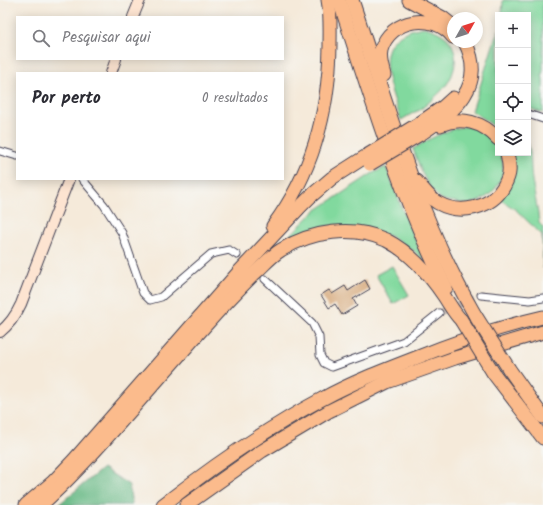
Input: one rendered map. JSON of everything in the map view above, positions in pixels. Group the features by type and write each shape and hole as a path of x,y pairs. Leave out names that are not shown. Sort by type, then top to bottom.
{"highway":[{"path":"238,273 283,212 298,187 309,160 327,96 330,64 328,0"},
{"path":"339,0 404,194 432,260 461,320 494,374 543,438"},
{"path":"352,0 410,174 444,256 475,316 509,369 543,417"},
{"path":"409,0 438,15 447,22"},
{"path":"382,93 386,87 380,60 381,51 387,39 396,29 413,21 426,21 440,26 447,31"},
{"path":"421,128 432,116 450,101 461,84 463,76 463,60 458,48"},
{"path":"26,505 53,482 74,460 238,273 311,196 332,178 369,159 421,128 450,113 465,95 470,84 472,72 470,54 468,48"},
{"path":"421,128 457,120 470,121 482,125 495,136"},
{"path":"410,174 437,202 449,207 462,209 473,208 484,204 502,190 510,172 507,156"},
{"path":"235,292 250,271 316,200 369,159"},
{"path":"41,505 64,485 91,456 235,292 270,258 281,250 307,237 336,231 367,234 386,240 411,256 425,271 444,296 454,314 461,320"},
{"path":"163,505 194,481 255,439 322,398 382,371 451,344 543,317"},
{"path":"186,505 262,451 329,411 387,382 455,358 543,332"}],"street":[{"path":"133,16 140,0"},
{"path":"111,72 116,60"},
{"path":"531,115 543,119"},
{"path":"0,151 16,156"},
{"path":"0,332 8,326 16,315 21,304 69,180"},
{"path":"83,180 104,205 122,233 143,293 150,300 162,297 211,254 229,250 237,255"},
{"path":"265,279 312,323 319,337 320,355 324,363 332,367 404,341 439,312"},
{"path":"481,295 530,300 543,298"}],"green space":[{"path":"503,0 543,0 543,113 531,109 531,12 502,12"},
{"path":"424,27 442,34 447,38 447,48 454,49 455,61 453,73 450,79 438,95 420,110 401,120 391,91 386,63 388,50 394,40 406,32"},
{"path":"495,39 495,129 491,124 472,111"},
{"path":"462,127 472,127 480,131 492,141 495,145 495,156 501,156 503,164 501,179 493,191 481,200 474,203 467,204 443,200 440,198 430,188 413,149 436,136"},
{"path":"508,156 530,156 532,180 539,223 543,227 543,268 542,235 515,209 499,199"},
{"path":"386,167 425,262 414,251 390,236 328,226 307,230 279,246 315,211 373,173"},
{"path":"392,266 409,295 393,304 376,275"},
{"path":"103,468 129,485 132,505 58,505"}],"building":[{"path":"365,280 370,289 353,299 357,306 342,315 335,304 329,308 321,295 329,290 332,294 345,286 348,291"}],"tunnel":[{"path":"439,313 481,295"}]}
